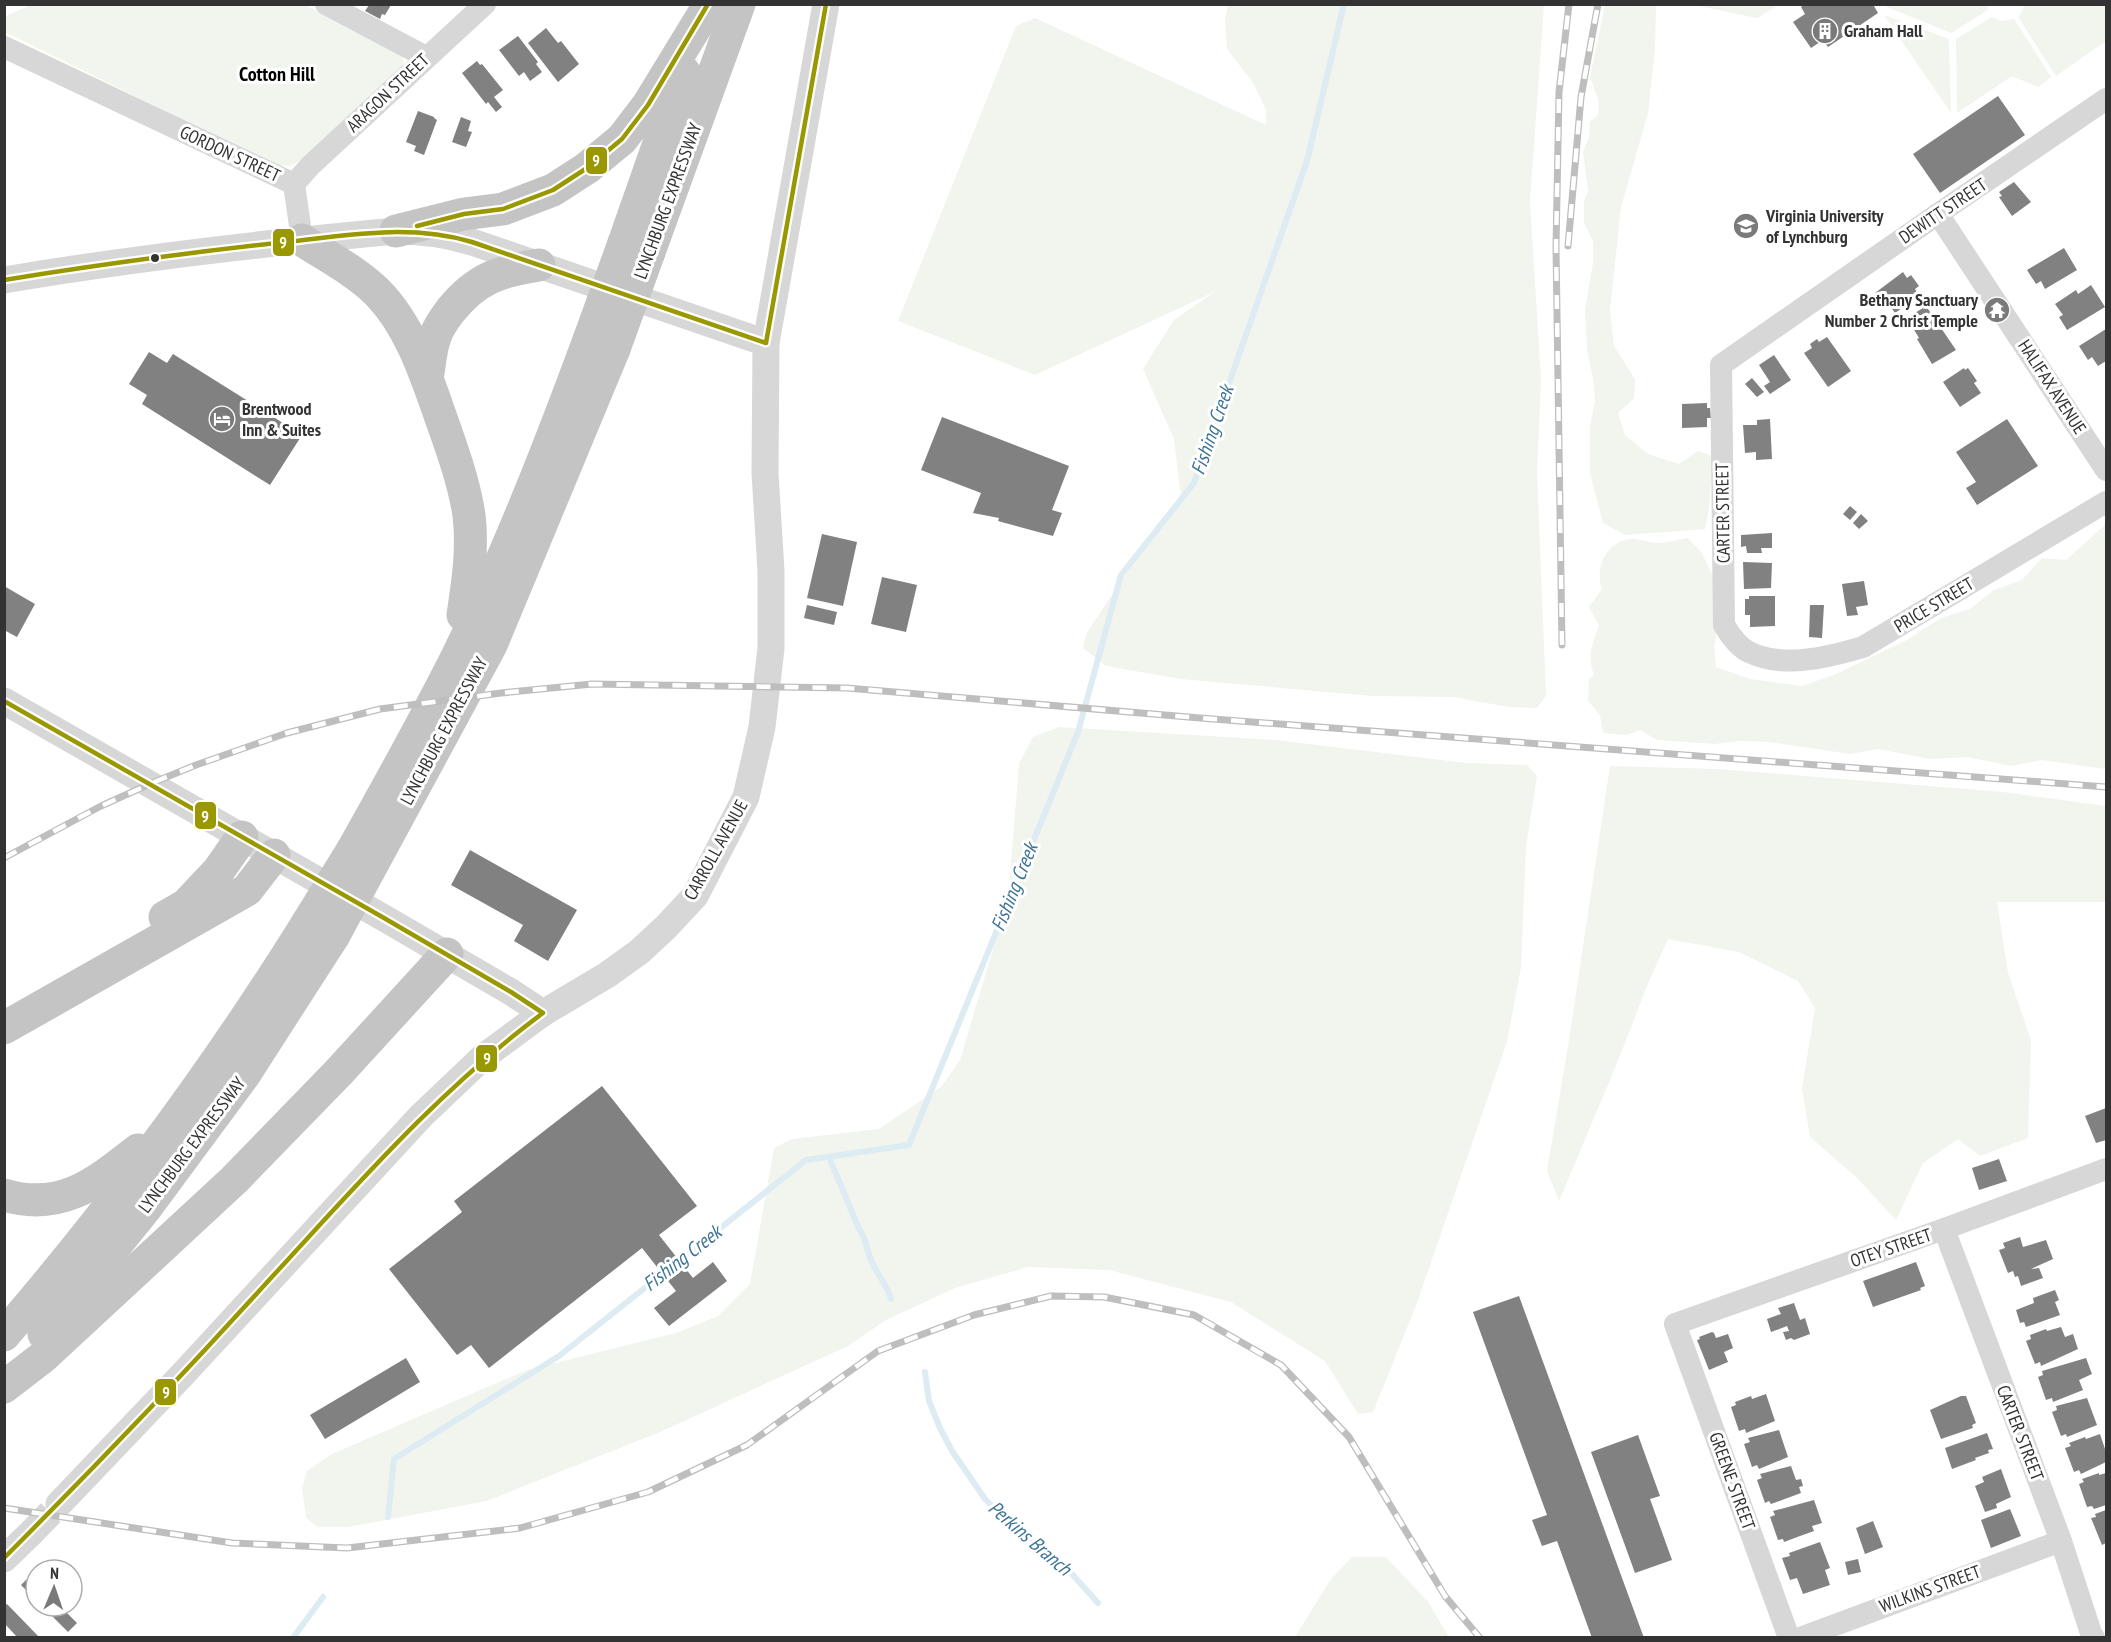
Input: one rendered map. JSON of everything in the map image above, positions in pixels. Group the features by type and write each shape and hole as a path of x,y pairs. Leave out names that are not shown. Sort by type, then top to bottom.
{"highway":[{"name":"LYNCHBURG EXPRESSWAY","path":"4,1377 46,1331 145,1209 244,1075 321,930 491,645 637,247 739,4"},
{"name":"LYNCHBURG EXPRESSWAY","path":"637,247 707,7"},
{"path":"396,231 464,214 503,209 553,190 587,168 622,139 641,114 707,7"},
{"path":"302,240 353,273 377,292 402,326 427,378 456,461 469,516 470,568 457,657"},
{"path":"427,378 435,337 445,317 463,295 484,279 508,270 539,265"},
{"name":"LYNCHBURG EXPRESSWAY","path":"363,857 406,755 457,657 601,345"},
{"path":"4,1008 186,905 219,870 242,837"},
{"path":"4,1028 247,890 274,855"},
{"name":"LYNCHBURG EXPRESSWAY","path":"4,1335 56,1274 175,1122 234,1037 321,930"},
{"path":"4,1387 43,1357 234,1180 338,1073 447,954"},
{"path":"4,1195 30,1200 52,1200 73,1194 98,1181 175,1122"}],"street":[{"path":"326,4 426,57"},
{"name":"ARAGON STREET","path":"294,184 310,166 485,4"},
{"name":"CARROLL AVENUE","path":"59,1504 422,1116 482,1058 543,1013 607,975 639,952 665,928 695,896 746,797 762,727 771,648 771,571 765,473 766,343 826,4"},
{"name":"GORDON STREET","path":"4,47 294,184 302,240"},
{"name":"DEWITT STREET","path":"1721,365 2106,99"},
{"name":"HALIFAX AVENUE","path":"1938,214 2106,470"},
{"path":"4,280 97,264 302,240 396,231 442,233 766,343"},
{"name":"CARTER STREET","path":"1721,365 1724,625 1733,639 1747,652"},
{"name":"PRICE STREET","path":"1747,652 1768,659 1800,660 1826,658 1863,647 2106,502"},
{"path":"4,701 447,954 543,1013"},
{"name":"OTEY STREET","path":"1675,1324 2106,1169"},
{"name":"CARTER STREET","path":"1944,1229 2061,1541 2094,1638"},
{"name":"GREENE STREET","path":"1675,1324 1789,1638"},
{"path":"4,1559 32,1532"},
{"name":"WILKINS STREET","path":"1800,1638 2061,1541"}],"shaded area":[{"path":"33,4 305,5 401,54 404,60 402,68 302,159 291,166 274,165 5,32 4,17"},
{"path":"1778,4 1757,18 1694,5"},
{"path":"1228,5 1544,5 1530,201 1541,380 1537,473 1546,696 1537,708 1509,707 1453,697 1372,696 1181,679 1106,666 1083,648 1086,634 1155,530 1181,498 1174,439 1143,369 1174,320 1214,292 1035,375 898,321 1016,26 1035,18 1266,125 1266,110 1254,84 1227,49 1225,20"},
{"path":"1605,5 1656,5 1655,49 1648,113 1621,207 1610,310 1614,346 1635,379 1634,398 1618,413 1625,435 1648,454 1679,464 1698,451 1713,456 1705,529 1625,535 1603,523 1590,473 1590,426 1595,401 1587,350 1585,311 1593,263 1593,241 1584,223 1584,201 1588,191 1583,152 1589,137 1590,122 1599,114 1598,99 1590,77"},
{"path":"1885,5 1987,5 1988,10 1951,33"},
{"path":"2024,5 2106,5 2106,41 2056,76 2018,17"},
{"path":"1884,15 1949,39 1951,113"},
{"path":"1992,17 2001,21 2014,19 2051,77 2038,87 2012,76 1957,113 1956,39"},
{"path":"2106,524 2106,769 2042,760 2011,766 1968,757 1930,759 1878,749 1850,754 1769,742 1740,741 1714,744 1657,740 1640,730 1627,735 1603,733 1600,715 1588,701 1589,679 1594,674 1591,650 1599,626 1589,607 1602,589 1600,572 1605,556 1610,549 1624,540 1636,539 1657,543 1688,538 1702,553 1716,583 1719,619 1714,646 1716,667 1750,679 1802,686 1836,674 1907,640 1941,618 1970,609 1994,590 2022,580 2042,558 2066,560"},
{"path":"1059,727 1276,740 1466,763 1527,765 1537,776 1526,847 1521,967 1507,1042 1417,1303 1373,1412 1358,1414 1325,1361 1231,1302 1109,1270 1028,1267 955,1288 886,1320 848,1346 660,1432 487,1501 348,1527 318,1527 306,1518 302,1488 307,1471 332,1454 527,1370 676,1333 718,1316 750,1284 774,1148 792,1139 879,1129 942,1086 960,1060 1008,899 1019,764 1033,737"},
{"path":"1610,766 1718,769 2003,792 2106,806 2106,902 1997,902 2008,973 2031,1040 2028,1138 1980,1156 1958,1139 1923,1163 1896,1220 1856,1177 1810,1137 1802,1089 1815,1008 1798,981 1739,952 1668,939 1559,1201 1547,1171"},
{"path":"1352,1557 1386,1557 1428,1602 1449,1637 1295,1637 1331,1579"}],"building":[{"name":"Graham Hall","path":"1805,4 1876,4 1874,6 1878,13 1828,47 1823,40 1811,48 1793,22 1805,14 1801,7"},
{"path":"369,5 391,5 380,19 365,11"},
{"path":"546,28 558,43 561,41 579,64 558,82 528,43"},
{"path":"518,36 538,62 536,64 542,72 530,81 524,72 519,76 499,50"},
{"path":"477,61 503,90 494,97 502,107 496,112 488,102 486,104 462,73"},
{"path":"1998,96 2025,135 1940,193 1913,154"},
{"path":"418,111 437,120 424,155 414,151 416,146 406,142"},
{"path":"461,117 471,121 468,131 472,132 466,147 452,142"},
{"path":"2014,182 2031,202 2012,216 1999,197 2002,196 1999,192"},
{"path":"2064,248 2077,270 2045,289 2041,281 2036,284 2027,270"},
{"path":"1903,272 1907,278 1911,275 1919,286 1915,289 1919,296 1895,313 1884,297 1880,300 1875,293"},
{"path":"2091,285 2105,307 2067,330 2059,317 2063,315 2055,304 2076,290 2078,294"},
{"path":"1926,306 1956,350 1932,364 1907,318"},
{"path":"2106,329 2106,361 2098,366 2092,357 2088,360 2079,346"},
{"path":"1827,337 1851,371 1828,387 1804,353 1812,348 1810,344 1817,339 1819,342"},
{"name":"Brentwood Inn & Suites","path":"149,352 167,363 173,354 302,435 270,485 142,404 147,395 129,384"},
{"path":"1774,355 1791,380 1770,394 1764,386 1770,382 1759,365"},
{"path":"1964,368 1965,370 1968,368 1977,381 1974,383 1981,393 1960,407 1943,382"},
{"path":"1752,378 1764,392 1757,397 1745,384"},
{"path":"1707,403 1711,418 1707,418 1707,427 1682,428 1682,404"},
{"path":"942,417 1069,466 1052,510 1062,513 1053,536 998,521 999,518 973,513 981,493 921,470"},
{"path":"1770,419 1772,459 1756,460 1756,452 1745,453 1743,425 1757,425 1757,420"},
{"path":"2007,419 2038,466 1977,505 1966,488 1976,482 1956,452"},
{"path":"1850,506 1857,512 1850,520 1843,514"},
{"path":"1861,514 1868,521 1859,529 1853,523"},
{"path":"1772,533 1772,548 1761,548 1762,553 1747,553 1746,546 1741,547 1741,535"},
{"path":"822,534 857,542 843,606 807,598"},
{"path":"1743,562 1772,563 1771,588 1744,589"},
{"path":"882,577 917,585 906,632 871,624"},
{"path":"1864,581 1868,605 1856,607 1858,615 1847,616 1842,584"},
{"path":"4,586 35,604 17,637 4,630"},
{"path":"1749,596 1775,596 1775,626 1750,627 1750,615 1745,615 1745,599 1749,599"},
{"path":"807,605 837,612 834,625 804,618"},
{"path":"1810,605 1824,605 1822,638 1809,637"},
{"path":"470,850 577,910 548,961 514,941 523,925 451,885"},
{"path":"602,1086 697,1206 659,1235 693,1278 713,1262 727,1281 669,1326 654,1308 676,1291 642,1248 489,1368 471,1345 457,1355 389,1269 462,1212 454,1201"},
{"path":"2106,1108 2106,1140 2096,1143 2085,1116"},
{"path":"1999,1159 2007,1181 1979,1190 1972,1168"},
{"path":"2020,1237 2023,1247 2046,1240 2053,1259 2031,1269 2039,1268 2043,1278 2021,1286 2018,1276 2015,1277 2013,1271 2008,1273 1999,1250 2005,1248 2003,1243"},
{"path":"1916,1262 1925,1286 1920,1288 1921,1290 1873,1307 1863,1281"},
{"path":"2055,1290 2059,1300 2055,1302 2060,1315 2026,1327 2024,1322 2020,1323 2016,1310 2034,1303 2033,1298"},
{"path":"1519,1296 1644,1638 1592,1638 1557,1541 1542,1546 1532,1520 1547,1515 1473,1312"},
{"path":"1794,1303 1800,1320 1805,1318 1810,1334 1794,1340 1791,1338 1786,1340 1783,1332 1789,1331 1787,1326 1771,1332 1767,1319 1781,1314 1778,1308"},
{"path":"2061,1327 2065,1337 2073,1334 2078,1349 2041,1366 2040,1362 2035,1364 2026,1341 2031,1339 2030,1335 2046,1329 2047,1331"},
{"path":"1712,1332 1716,1338 1728,1334 1733,1348 1724,1352 1728,1362 1709,1370 1697,1340"},
{"path":"406,1358 420,1382 325,1439 310,1415"},
{"path":"2086,1358 2092,1374 2079,1380 2083,1390 2053,1402 2052,1398 2046,1400 2038,1377 2043,1375 2042,1371"},
{"path":"1766,1394 1775,1421 1746,1433 1745,1429 1739,1431 1731,1407 1736,1405 1735,1402 1751,1396 1752,1399"},
{"path":"1961,1396 1966,1396 1976,1423 1972,1425 1973,1428 1941,1439 1930,1410"},
{"path":"2087,1398 2097,1425 2067,1437 2066,1434 2061,1436 2052,1412 2057,1410 2056,1406"},
{"path":"1779,1430 1788,1457 1759,1469 1757,1465 1752,1467 1744,1444 1750,1442 1748,1438"},
{"path":"1987,1433 1993,1449 1975,1458 1976,1460 1952,1469 1945,1448"},
{"path":"2100,1434 2106,1452 2106,1462 2081,1474 2079,1470 2074,1472 2065,1448 2071,1446 2069,1443"},
{"path":"1638,1435 1660,1496 1650,1499 1672,1560 1635,1573 1591,1452"},
{"path":"1791,1466 1796,1480 1801,1479 1803,1486 1799,1487 1801,1493 1771,1504 1769,1501 1765,1503 1757,1480 1762,1478 1760,1474"},
{"path":"2001,1469 2011,1497 1996,1504 1997,1508 1985,1512 1975,1486 1984,1482 1982,1477"},
{"path":"2099,1473 2099,1475 2106,1473 2106,1505 2094,1509 2092,1506 2087,1507 2079,1484 2084,1482 2082,1479"},
{"path":"1814,1500 1822,1523 1812,1526 1814,1531 1784,1542 1783,1539 1778,1540 1770,1517 1775,1515 1773,1511"},
{"path":"2010,1509 2021,1536 1991,1548 1981,1520"},
{"path":"2106,1510 2106,1543 2102,1545 2091,1518"},
{"path":"1873,1521 1883,1547 1865,1554 1856,1528"},
{"path":"1820,1542 1830,1568 1825,1570 1830,1585 1803,1594 1797,1578 1790,1580 1782,1558 1790,1556 1789,1553"},
{"path":"1858,1559 1861,1572 1848,1575 1845,1562"},
{"path":"7,1604 40,1638 18,1638 4,1623 4,1606"},
{"path":"54,1618 72,1618 77,1623 68,1632"}],"waterway":[{"name":"Fishing Creek","path":"388,1517 394,1459 559,1356 806,1160 909,1145 1078,732 1121,575 1194,483 1307,161 1344,4"},
{"name":"Perkins Branch","path":"829,1157 864,1237 871,1260 891,1299"},
{"name":"Perkins Branch","path":"925,1372 929,1401 940,1428 952,1451 985,1499 1072,1574 1098,1603"},
{"name":"Fishing Creek","path":"293,1638 323,1597"}],"tunnel":[{"path":"32,1532 59,1504"}],"railway":[{"path":"1562,645 1556,247 1559,92 1569,4"},
{"path":"1568,246 1581,97 1598,4"},
{"path":"4,858 101,806 152,783 287,733 380,709 592,684 847,688 1200,718 2106,787"},
{"path":"4,1508 232,1543 347,1548 520,1528 648,1492 747,1445 878,1351 974,1315 1051,1296 1104,1297 1194,1315 1281,1365 1349,1437 1445,1596 1480,1638"}],"transit line":[{"name":"9","path":"417,226 464,214 503,209 553,190 587,168 622,139 648,105 708,4"},
{"name":"9","path":"4,280 72,269 326,237 399,232 424,233 472,242 766,343 826,4"},
{"name":"9","path":"4,701 384,918 543,1013 469,1073 400,1139 172,1385 4,1558"}],"place":[{"name":"Graham Hall","path":"1825,31"},
{"name":"Virginia University of Lynchburg","path":"1746,226"},
{"name":"Bethany Sanctuary Number 2 Christ Temple","path":"1997,310"},
{"name":"Brentwood Inn & Suites","path":"222,419"}],"district":[{"name":"Cotton Hill","path":"277,74"}]}
